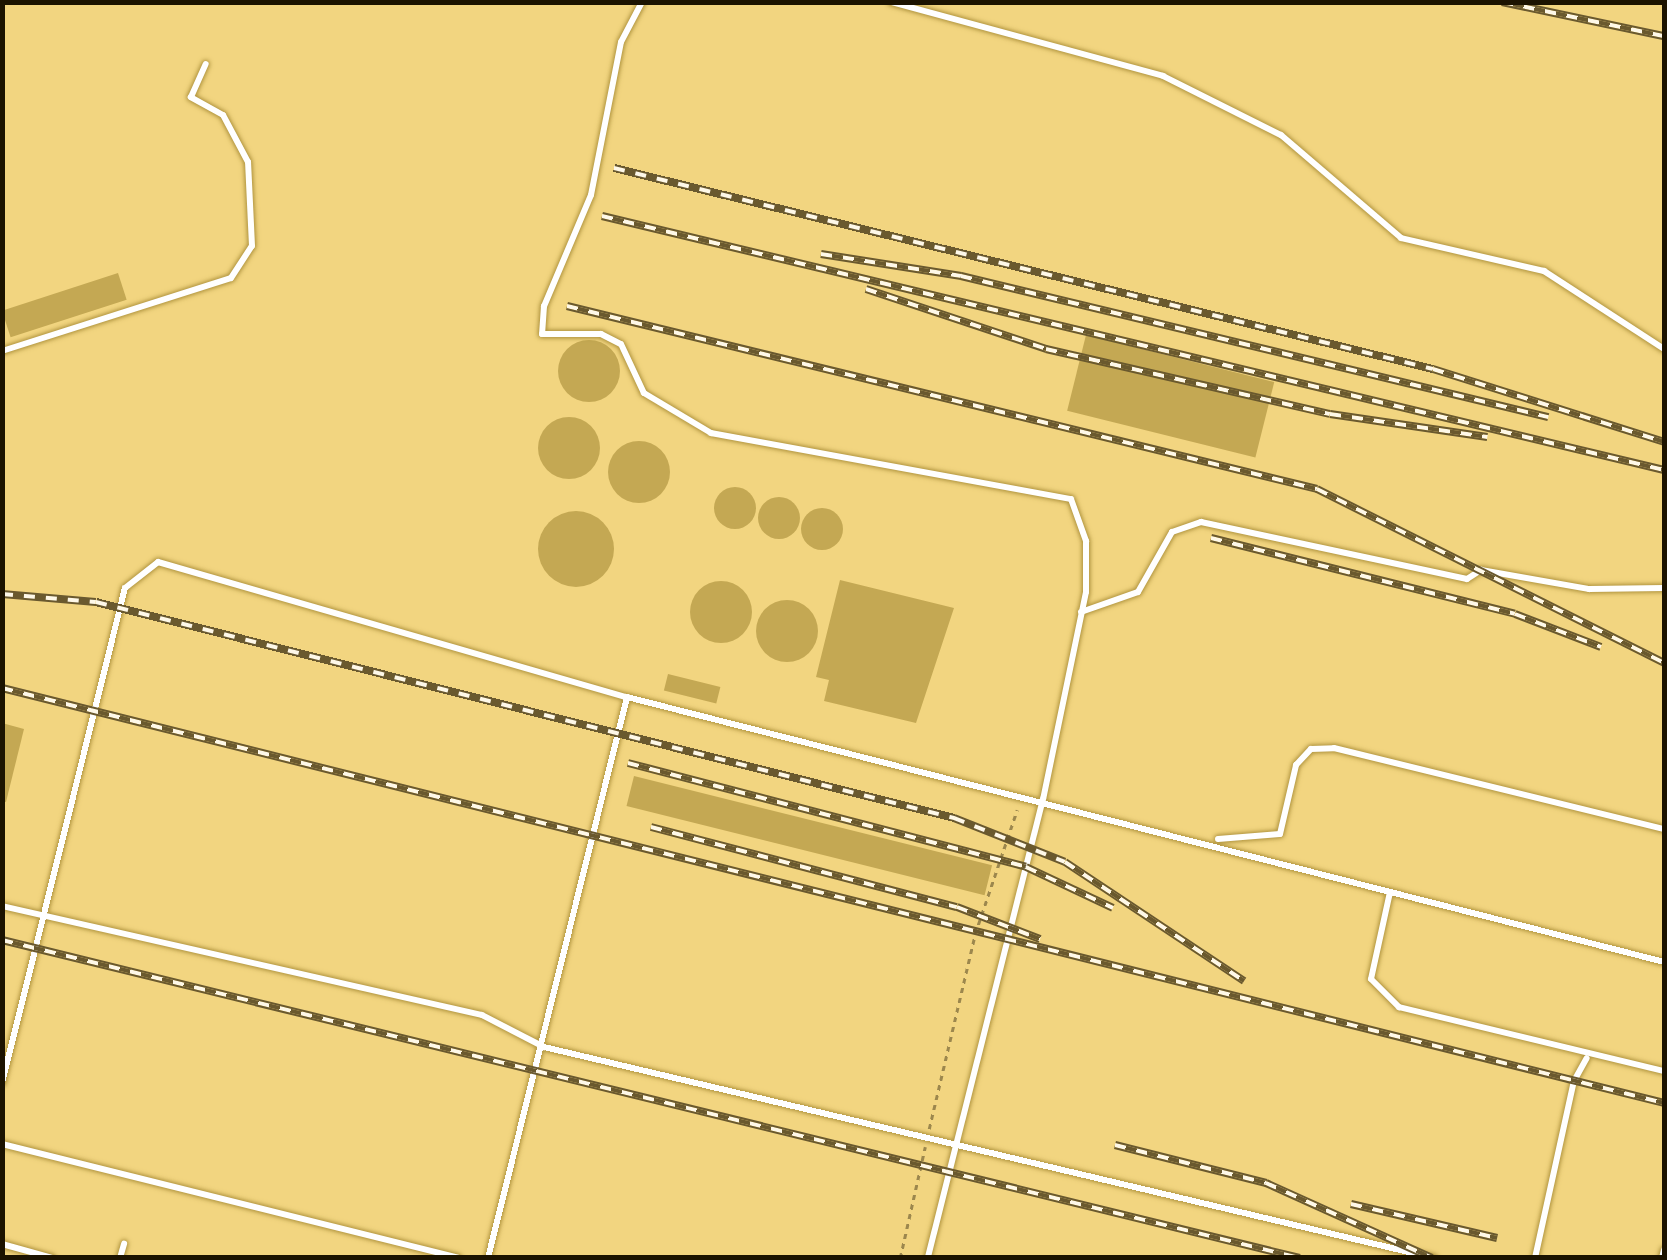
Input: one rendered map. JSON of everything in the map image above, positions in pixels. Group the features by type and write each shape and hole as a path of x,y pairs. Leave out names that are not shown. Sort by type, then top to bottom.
{"lane":[{"path":"642,2 621,42 591,195 544,306 542,334 602,334 621,344 644,393 711,433 1071,499 1086,540 1081,612 1044,798 928,1258"},
{"path":"891,2 1163,76 1281,135 1402,238 1544,272 1664,350"},
{"path":"2,351 230,278 252,246 248,162 222,115 190,97 206,64"},
{"path":"1081,612 1138,592 1172,532 1201,522 1467,579 1480,570 1589,589 1664,588"},
{"path":"2,1082 125,588 158,562 627,697 1210,840 1390,892 1664,962"},
{"path":"488,1258 544,1046 627,697"},
{"path":"1210,840 1280,834 1296,765 1311,749 1334,748 1664,829"},
{"path":"1390,892 1371,979 1399,1007 1587,1058 1664,1071"},
{"path":"2,906 482,1015 544,1046 1434,1258"},
{"path":"1535,1258 1574,1081 1587,1058"},
{"path":"2,1144 458,1258"},
{"path":"2,1244 52,1258"},
{"path":"120,1258 124,1244"},
{"path":"1662,1258 1664,1250"}],"path":[{"path":"900,1258 975,934 1021,793"}],"building":[{"path":"118,273 127,300 11,337 2,311"},
{"path":"1086,335 1274,382 1255,458 1067,411"},
{"path":"589,340 611,349 620,371 611,393 589,402 567,393 558,371 567,349"},
{"path":"569,417 591,426 600,448 591,470 569,479 547,470 538,448 547,426"},
{"path":"639,441 661,450 670,472 661,494 639,503 617,494 608,472 617,450"},
{"path":"735,487 750,493 756,508 750,523 735,529 720,523 714,508 720,493"},
{"path":"779,497 794,503 800,518 794,533 779,539 764,533 758,518 764,503"},
{"path":"822,508 837,514 843,529 837,544 822,550 807,544 801,529 807,514"},
{"path":"576,511 603,522 614,549 603,576 576,587 549,576 538,549 549,522"},
{"path":"840,580 954,608 916,723 824,701 829,680 816,677"},
{"path":"721,581 743,590 752,612 743,634 721,643 699,634 690,612 699,590"},
{"path":"787,600 809,609 818,631 809,653 787,662 765,653 756,631 765,609"},
{"path":"668,674 720,687 716,704 664,690"},
{"path":"2,723 24,729 6,802 2,801"},
{"path":"634,776 992,865 985,895 627,806"}],"railway":[{"path":"1502,2 1664,36"},
{"path":"614,168 1433,369 1664,442"},
{"path":"602,216 1664,470"},
{"path":"821,254 961,276 1548,417"},
{"path":"866,289 1046,349 1330,414 1487,437"},
{"path":"567,306 1317,489 1664,663"},
{"path":"1211,538 1515,614 1601,647"},
{"path":"2,594 96,602 954,818 1065,862 1244,981"},
{"path":"2,688 1664,1103"},
{"path":"628,763 1026,867 1113,908"},
{"path":"651,827 957,907 1040,939"},
{"path":"2,940 1300,1258"},
{"path":"1115,1145 1266,1183 1432,1258"},
{"path":"1351,1204 1497,1238"}]}
